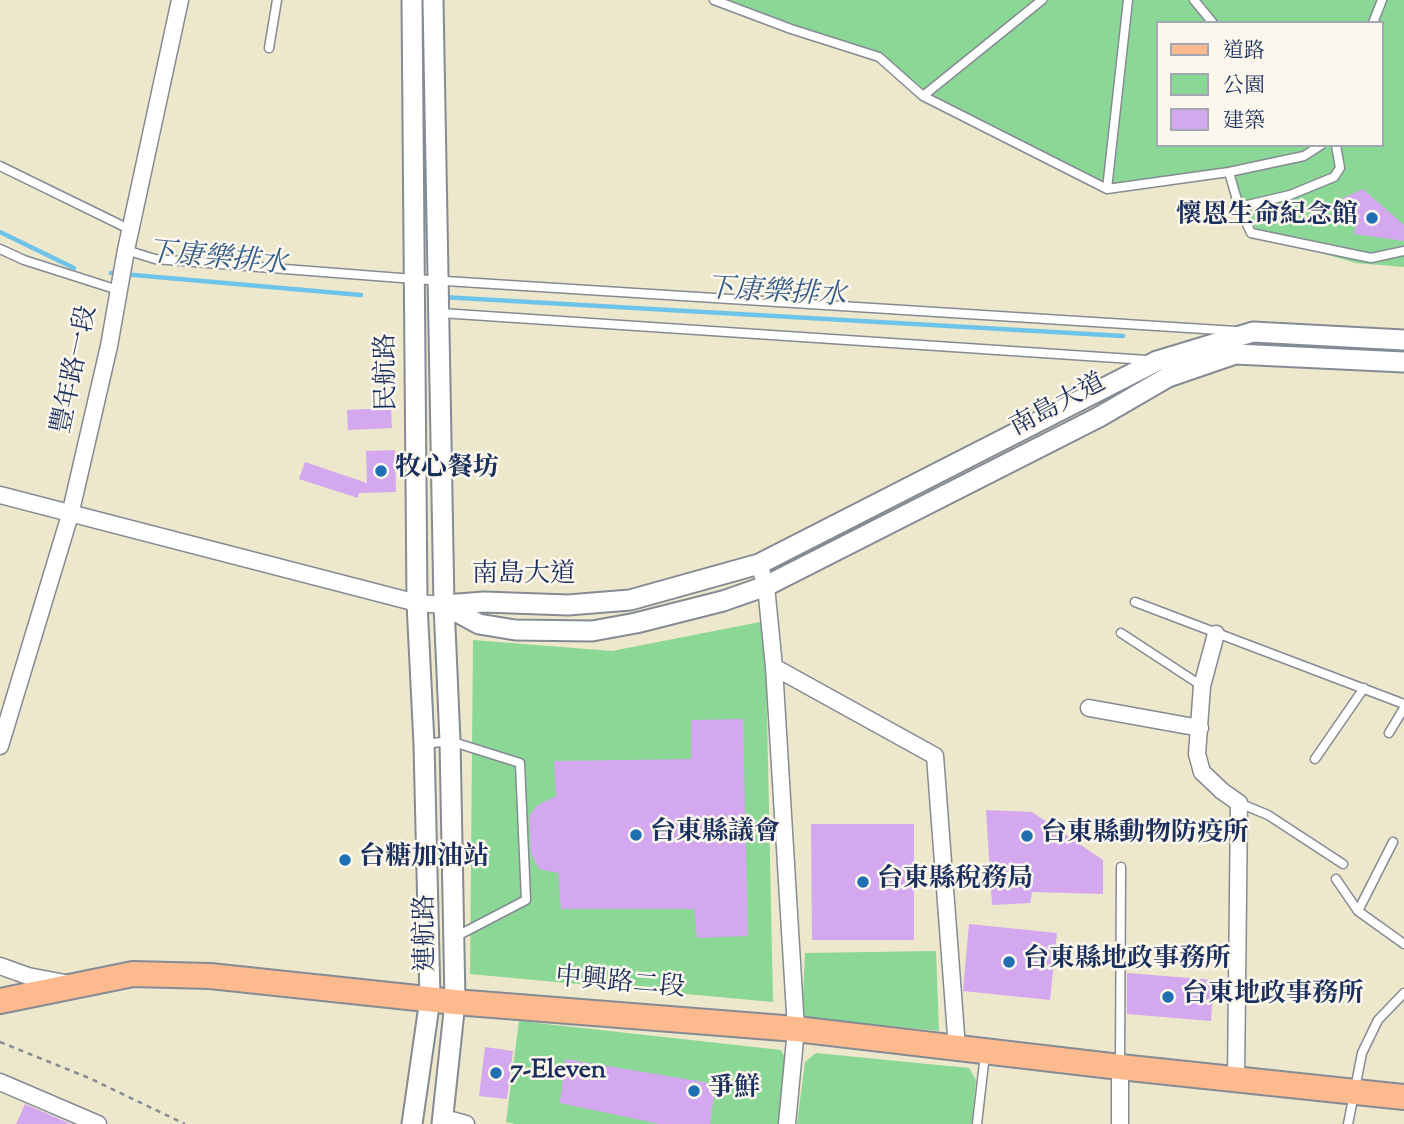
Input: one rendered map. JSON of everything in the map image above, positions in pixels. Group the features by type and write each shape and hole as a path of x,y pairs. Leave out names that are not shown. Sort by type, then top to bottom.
{"main road":[{"name":"中興路二段","path":"0,1001 133,974 210,976 455,1002 796,1029 1404,1097"}],"street":[{"name":"豐年路一段","path":"0,746 70,515 109,346 126,250 180,0"},
{"name":"民航路","path":"412,0 417,603 424,744"},
{"name":"民航路","path":"433,0 444,605 450,741"},
{"name":"南島大道","path":"444,605 485,602 568,605 630,600 759,564 1157,361 1253,332 1404,340"},
{"name":"南島大道","path":"444,605 479,624 515,630 592,631 723,601 766,586 1099,417 1168,377 1235,354 1404,362"},
{"path":"0,495 417,603 444,605"},
{"path":"759,564 766,586 774,667 796,1029 786,1124"},
{"path":"1216,634 1202,686 1197,754 1202,772 1239,803 1236,1079"},
{"path":"774,667 935,756 957,1048"},
{"path":"1089,708 1199,729"},
{"name":"連航路","path":"443,1121 455,1002 450,741"},
{"name":"連航路","path":"412,1124 430,999 424,744"},
{"path":"0,967 28,976 74,985"},
{"path":"1120,1067 1120,1124"},
{"path":"0,1082 98,1124"},
{"path":"443,1121 466,1124"}],"lane":[{"path":"269,48 277,0"},
{"path":"714,0 791,29 879,57 923,96 1107,189 1230,172 1304,156 1317,147"},
{"path":"923,96 1042,0"},
{"path":"1107,189 1128,0"},
{"path":"1194,0 1211,21"},
{"path":"1374,21 1382,0"},
{"path":"1239,207 1290,195 1334,177 1340,168 1336,147"},
{"path":"0,166 131,230"},
{"path":"1230,172 1239,207 1251,233 1371,258 1404,251"},
{"path":"0,249 24,260 118,290"},
{"path":"126,250 155,259 414,279 1253,332"},
{"path":"439,313 1157,361"},
{"path":"1135,602 1364,688 1404,706 1389,733"},
{"path":"1121,633 1202,686"},
{"path":"1315,759 1364,688"},
{"path":"424,744 450,741 520,763 526,900 454,937"},
{"path":"1239,803 1268,815 1343,864"},
{"path":"1358,911 1393,842"},
{"path":"1120,1067 1121,867"},
{"path":"1336,879 1358,911 1404,944"},
{"path":"1348,1124 1352,1092 1362,1053 1378,1020 1404,993"},
{"path":"977,1124 985,1051"}],"path":[{"path":"0,1041 89,1078 185,1124"}],"green space":[{"path":"714,0 1404,0 1404,267 1356,263 1251,233 1229,172 1107,189 923,96 879,57"},
{"path":"765,621 773,1002 470,974 473,640 612,651"},
{"path":"936,951 939,1031 802,1017 805,953"},
{"path":"519,1021 781,1050 786,1060 778,1124 506,1122"},
{"path":"816,1053 969,1068 976,1080 972,1124 797,1124 805,1062"}],"building":[{"name":"懷恩生命紀念館","path":"1363,189 1404,225 1404,241 1354,234 1356,220 1339,216 1343,198"},
{"path":"391,408 392,428 348,430 347,410"},
{"path":"395,450 396,492 359,493 358,498 299,479 305,462 367,483 366,451"},
{"name":"台東縣議會","path":"743,719 748,936 697,938 694,909 561,909 558,873 539,869 531,854 529,816 538,805 556,796 554,761 691,759 691,720"},
{"name":"台東縣動物防疫所","path":"986,810 1032,812 1103,860 1103,894 1032,892 1030,903 992,905"},
{"name":"台東縣稅務局","path":"811,824 914,824 914,940 812,940"},
{"name":"台東縣地政事務所","path":"969,924 1057,933 1050,1000 963,991"},
{"name":"台東地政事務所","path":"1127,973 1214,980 1211,1021 1127,1014"},
{"name":"7-Eleven","path":"485,1047 513,1051 507,1099 479,1096"},
{"path":"565,1059 716,1084 710,1124 660,1124 560,1103"},
{"path":"25,1104 71,1124 16,1124"}],"waterway":[{"name":"下康樂排水","path":"0,232 74,268"},
{"name":"下康樂排水","path":"111,273 361,295"},
{"name":"下康樂排水","path":"442,297 1123,336"}],"place":[{"name":"懷恩生命紀念館","path":"1372,218"},
{"name":"牧心餐坊","path":"381,471"},
{"name":"台東縣議會","path":"636,835"},
{"name":"台東縣動物防疫所","path":"1027,836"},
{"name":"台糖加油站","path":"345,860"},
{"name":"台東縣稅務局","path":"863,882"},
{"name":"台東縣地政事務所","path":"1009,962"},
{"name":"台東地政事務所","path":"1168,997"},
{"name":"7-Eleven","path":"496,1073"},
{"name":"爭鮮","path":"694,1091"}]}
